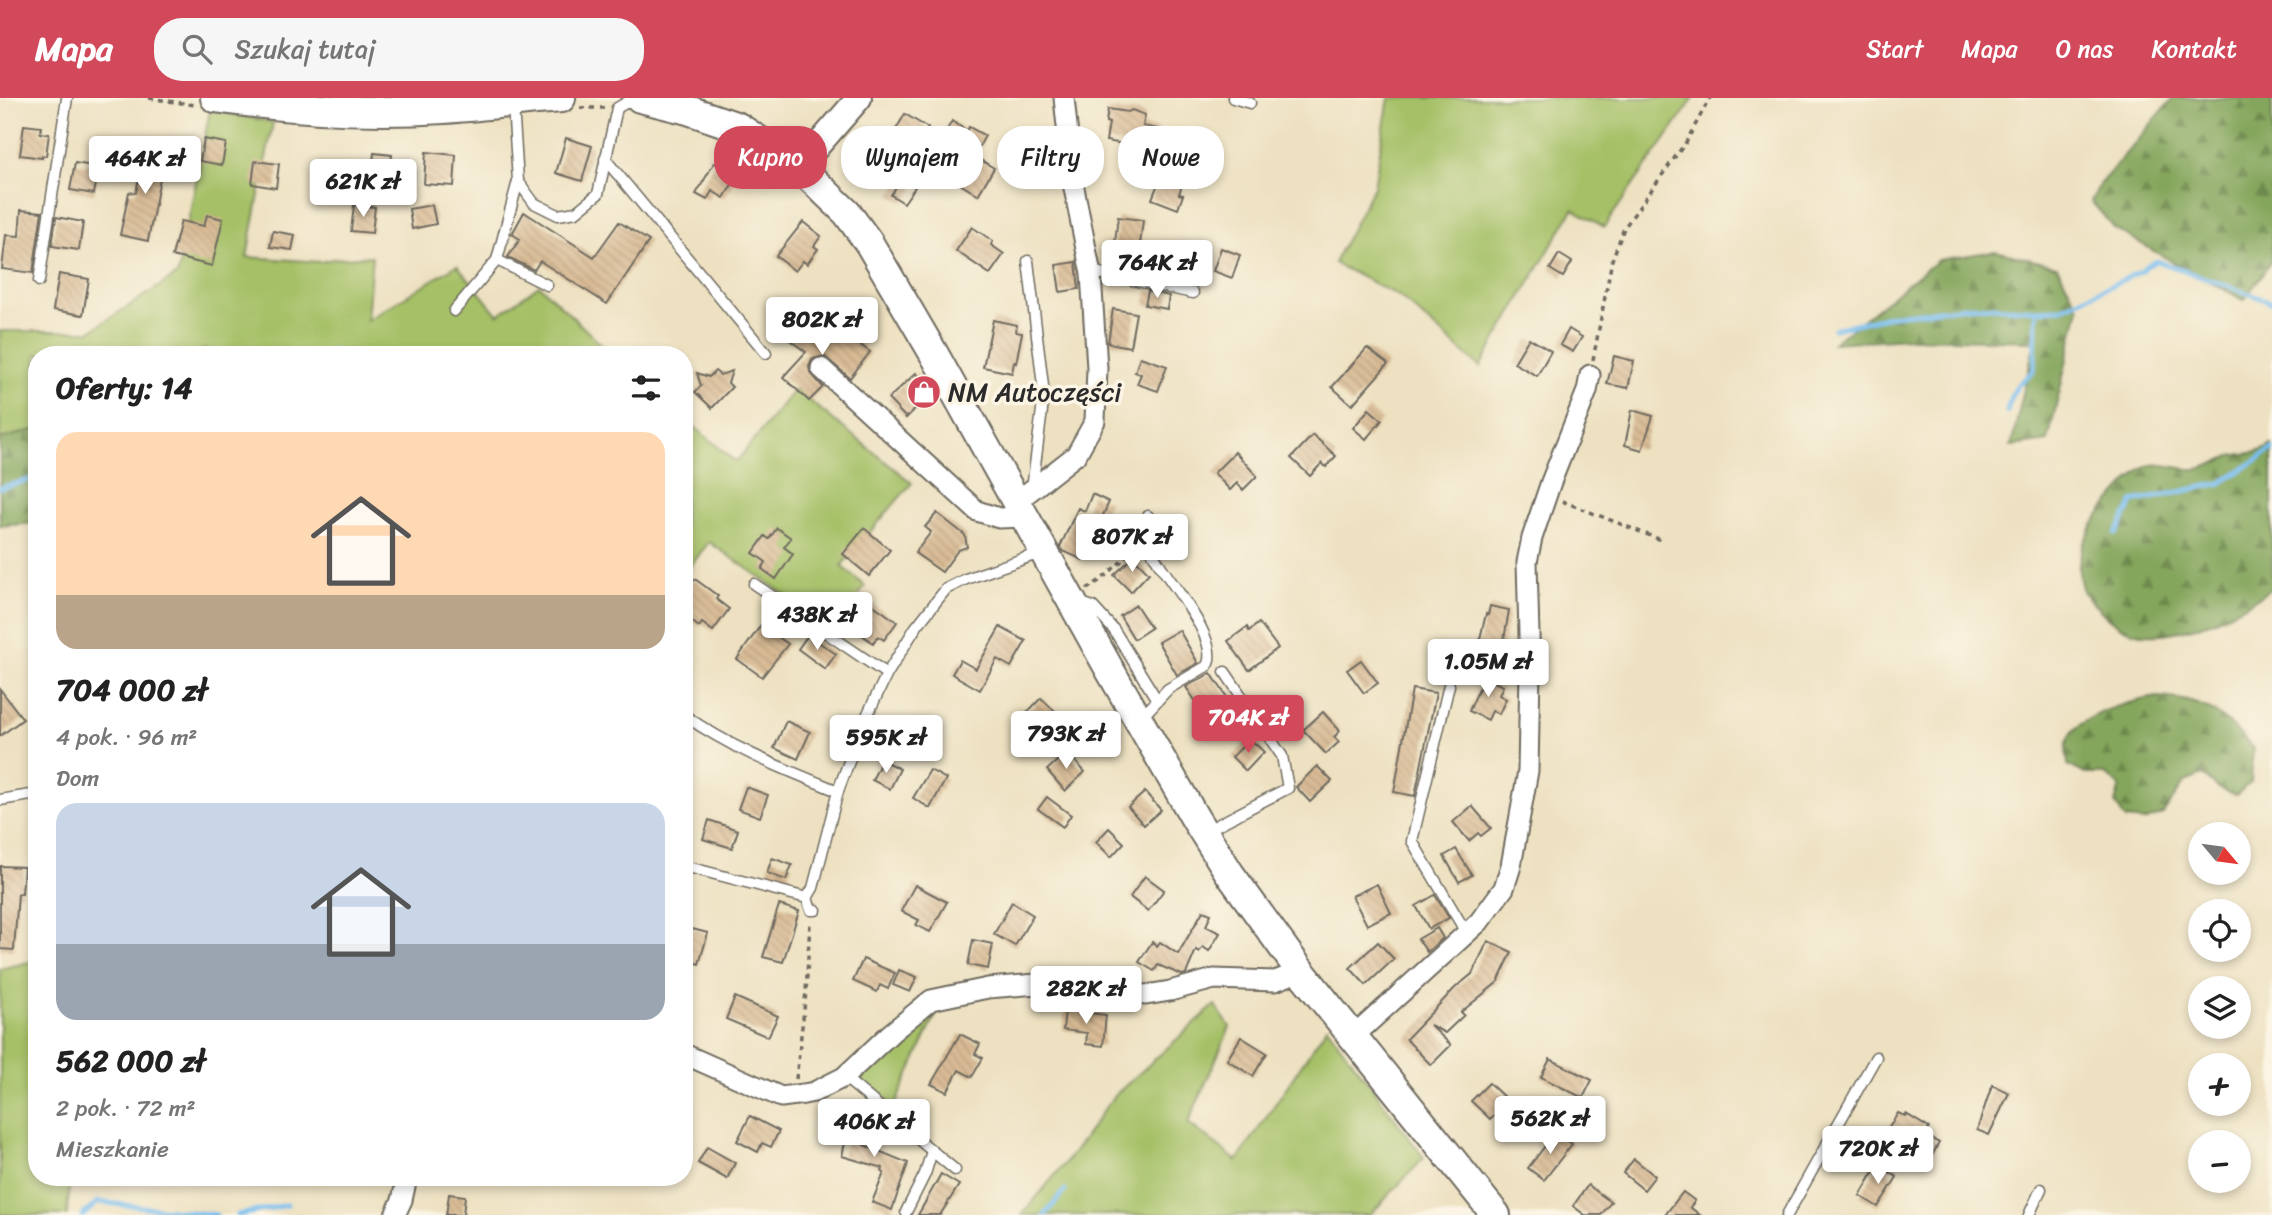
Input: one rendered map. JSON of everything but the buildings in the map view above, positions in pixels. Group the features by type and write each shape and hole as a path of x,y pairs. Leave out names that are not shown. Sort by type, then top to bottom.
{"main road":[{"path":"215,98 259,104 382,110 443,109 561,98"},
{"path":"640,98 735,126"},
{"path":"822,189 847,213 869,243 1024,503 1044,551 1071,600 1148,710 1204,832 1230,874 1298,968 1496,1215"}],"street":[{"path":"827,135 859,98"},
{"path":"821,368 977,511 999,518 1024,503 1076,454 1095,421 1097,368 1090,271 1073,183 1064,98"},
{"path":"1354,1036 1467,934 1504,888 1511,866 1528,771 1530,671 1527,562 1546,495 1587,391 1590,375"},
{"path":"693,1058 781,1097 814,1092 844,1077 931,1000 988,988 1037,984 1146,995 1214,979 1275,981 1298,968"},
{"path":"395,1215 405,1186"}],"lane":[{"path":"39,281 66,98"},
{"path":"518,181 534,203 558,215 576,212 598,194 617,108 634,98"},
{"path":"1233,98 1250,103"},
{"path":"454,311 497,260 518,181 512,101"},
{"path":"605,159 766,353"},
{"path":"497,260 547,285"},
{"path":"1024,503 1044,394 1028,261"},
{"path":"1090,271 1193,293"},
{"path":"1148,516 1147,539 1152,553 1192,610 1209,649 1210,660 1206,666 1168,690 1148,710"},
{"path":"807,898 813,888 838,791 863,724 887,674 916,627 946,589 1044,551"},
{"path":"754,584 887,674"},
{"path":"1204,832 1288,788 1282,757 1224,672"},
{"path":"1449,685 1412,841 1467,934"},
{"path":"693,722 713,736 759,759 838,791"},
{"path":"0,800 28,795"},
{"path":"693,868 807,898 813,910"},
{"path":"1787,1215 1876,1057"},
{"path":"844,1077 956,1170"},
{"path":"874,1140 896,1120"},
{"path":"905,1212 925,1174 932,1151"},
{"path":"2029,1215 2042,1189"}],"path":[{"path":"1590,375 1612,260 1624,228 1686,142 1710,98"},
{"path":"1546,495 1661,540"},
{"path":"1071,600 1102,579 1147,539"},
{"path":"794,1095 813,910"}],"green space":[{"path":"1389,98 1694,98 1604,227 1573,209 1480,367 1399,296 1334,263 1374,186"},
{"path":"2173,98 2272,98 2272,260 2244,300 2114,228 2091,201 2100,184"},
{"path":"210,110 273,122 247,257 321,262 372,256 367,320 457,265 498,315 539,285 603,346 28,346 28,431 0,439 0,331 90,331 178,274"},
{"path":"1995,251 2057,266 2079,308 2048,441 2011,446 2035,341 1908,338 1833,343 1938,260"},
{"path":"795,389 912,483 841,566 865,586 836,630 709,542 693,562 693,426 736,462"},
{"path":"28,431 28,524 0,526 0,439"},
{"path":"2272,445 2272,588 2211,622 2161,634 2137,633 2119,626 2087,597 2082,588 2079,571 2086,539 2105,508 2140,470 2152,465 2200,468 2231,456 2257,452"},
{"path":"2158,697 2201,705 2232,726 2253,748 2251,782 2236,795 2218,788 2203,775 2185,782 2163,814 2144,821 2125,819 2115,803 2120,786 2105,774 2085,774 2068,765 2066,748 2070,736 2090,718 2118,706"},
{"path":"28,962 28,1186 69,1186 67,1215 0,1215 0,969"},
{"path":"1215,1005 1230,1027 1188,1123 1237,1161 1327,1027 1424,1158 1370,1215 1022,1215 1075,1151 1113,1097"},
{"path":"939,1008 894,1107 858,1079"}],"waterway":[{"path":"1834,329 1894,315 1975,306 2060,309 2142,271 2157,261 2272,302"},
{"path":"2007,412 2011,396 2033,371 2036,310"},
{"path":"2116,534 2133,502 2221,483 2272,450"},
{"path":"0,488 28,480"},
{"path":"1045,1215 1065,1190"},
{"path":"83,1215 98,1202 216,1215"},
{"path":"238,1215 287,1205"}],"place":[{"name":"NM Autoczęści","path":"924,392"}]}
